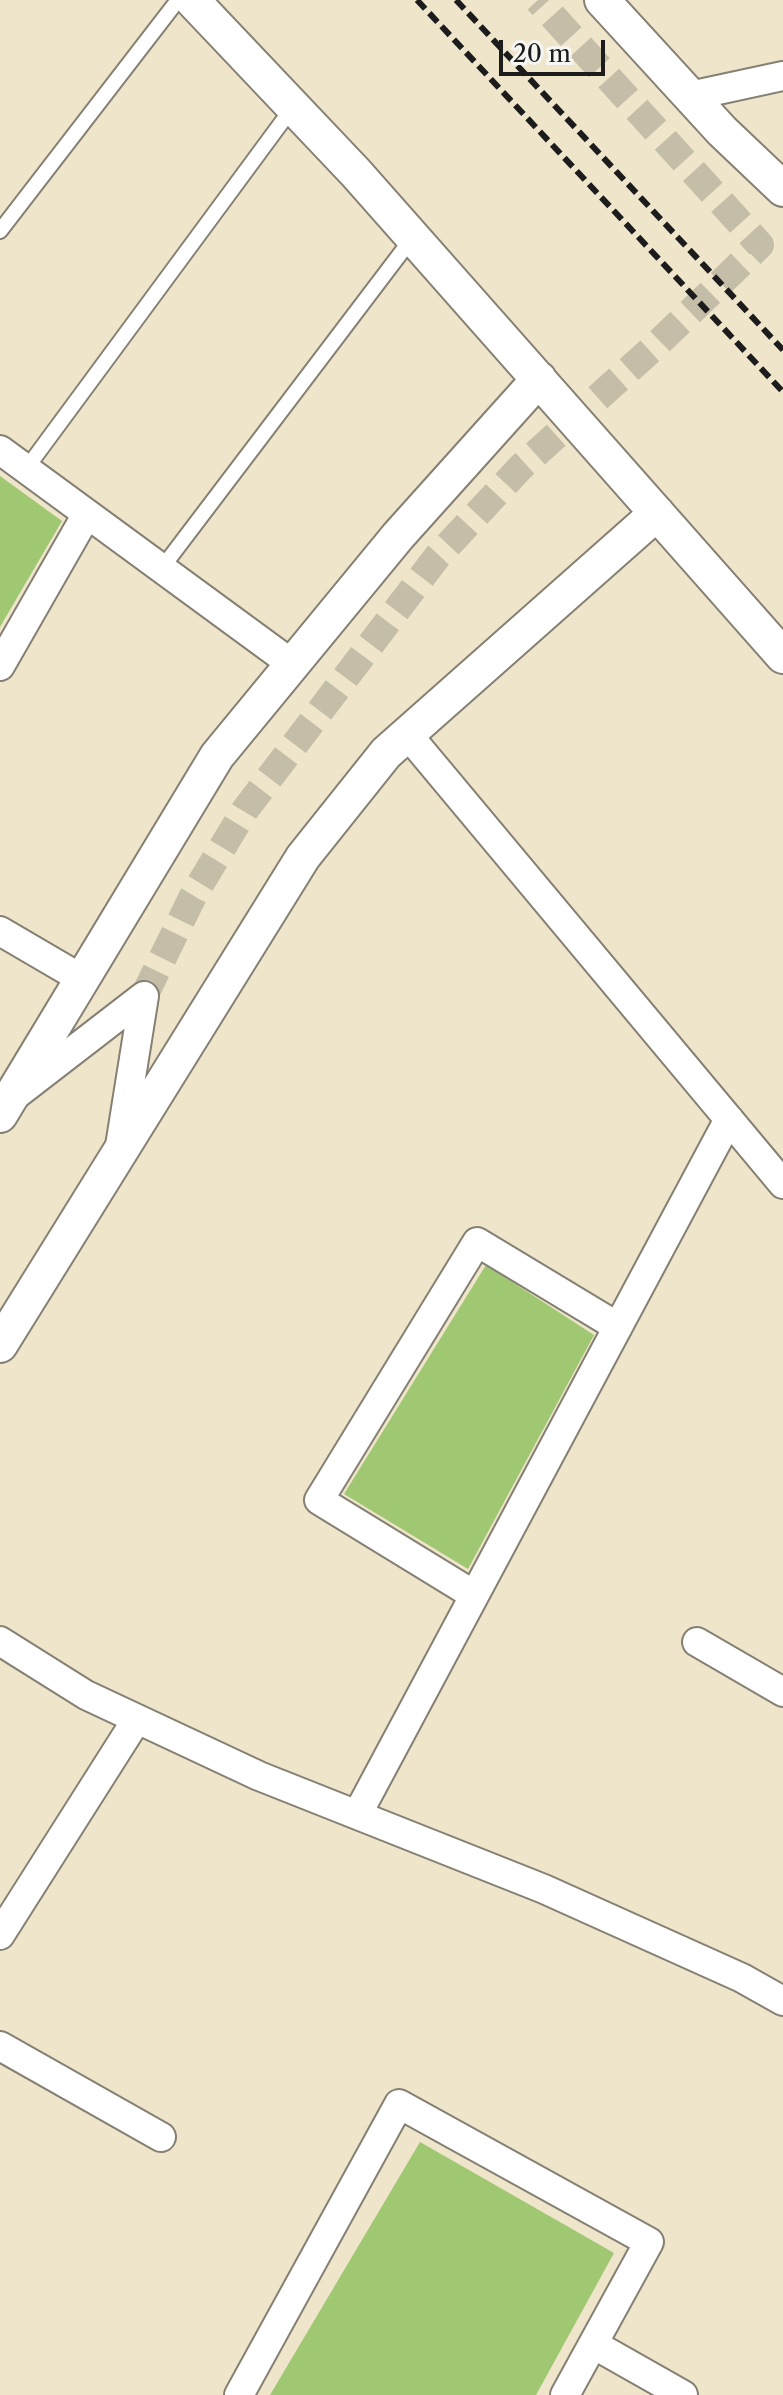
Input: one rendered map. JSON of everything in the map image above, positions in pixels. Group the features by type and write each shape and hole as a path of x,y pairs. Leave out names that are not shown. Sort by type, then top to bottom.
{"street":[{"path":"192,0 413,237 783,656"},
{"path":"602,0 722,131 783,189"},
{"path":"690,96 783,76"},
{"path":"5,1107 217,756 398,536 539,379"},
{"path":"0,450 292,664"},
{"path":"0,1345 303,857 386,753 657,513"},
{"path":"0,666 87,514"},
{"path":"408,735 783,1184"},
{"path":"0,931 82,979"},
{"path":"5,1107 144,996 118,1154"},
{"path":"357,1815 729,1119"},
{"path":"474,1595 319,1500 477,1242 618,1327"},
{"path":"0,1641 86,1695 259,1776 544,1889 742,1978 783,2001"},
{"path":"697,1642 783,1692"},
{"path":"0,1935 137,1719"},
{"path":"0,2046 161,2137"},
{"path":"239,2395 399,2104 649,2242 565,2395"},
{"path":"593,2344 683,2395"}],"lane":[{"path":"0,231 178,0"},
{"path":"26,469 293,107"},
{"path":"162,568 413,237"}],"green space":[{"path":"0,476 62,521 0,627"},
{"path":"486,1265 594,1335 468,1569 344,1494"},
{"path":"420,2142 614,2253 536,2395 270,2395"}],"tunnel":[{"path":"144,996 193,896 245,810 437,557 521,467 653,348 760,245 538,0"}],"railway":[{"path":"417,0 783,392"},
{"path":"456,0 783,350"}]}
